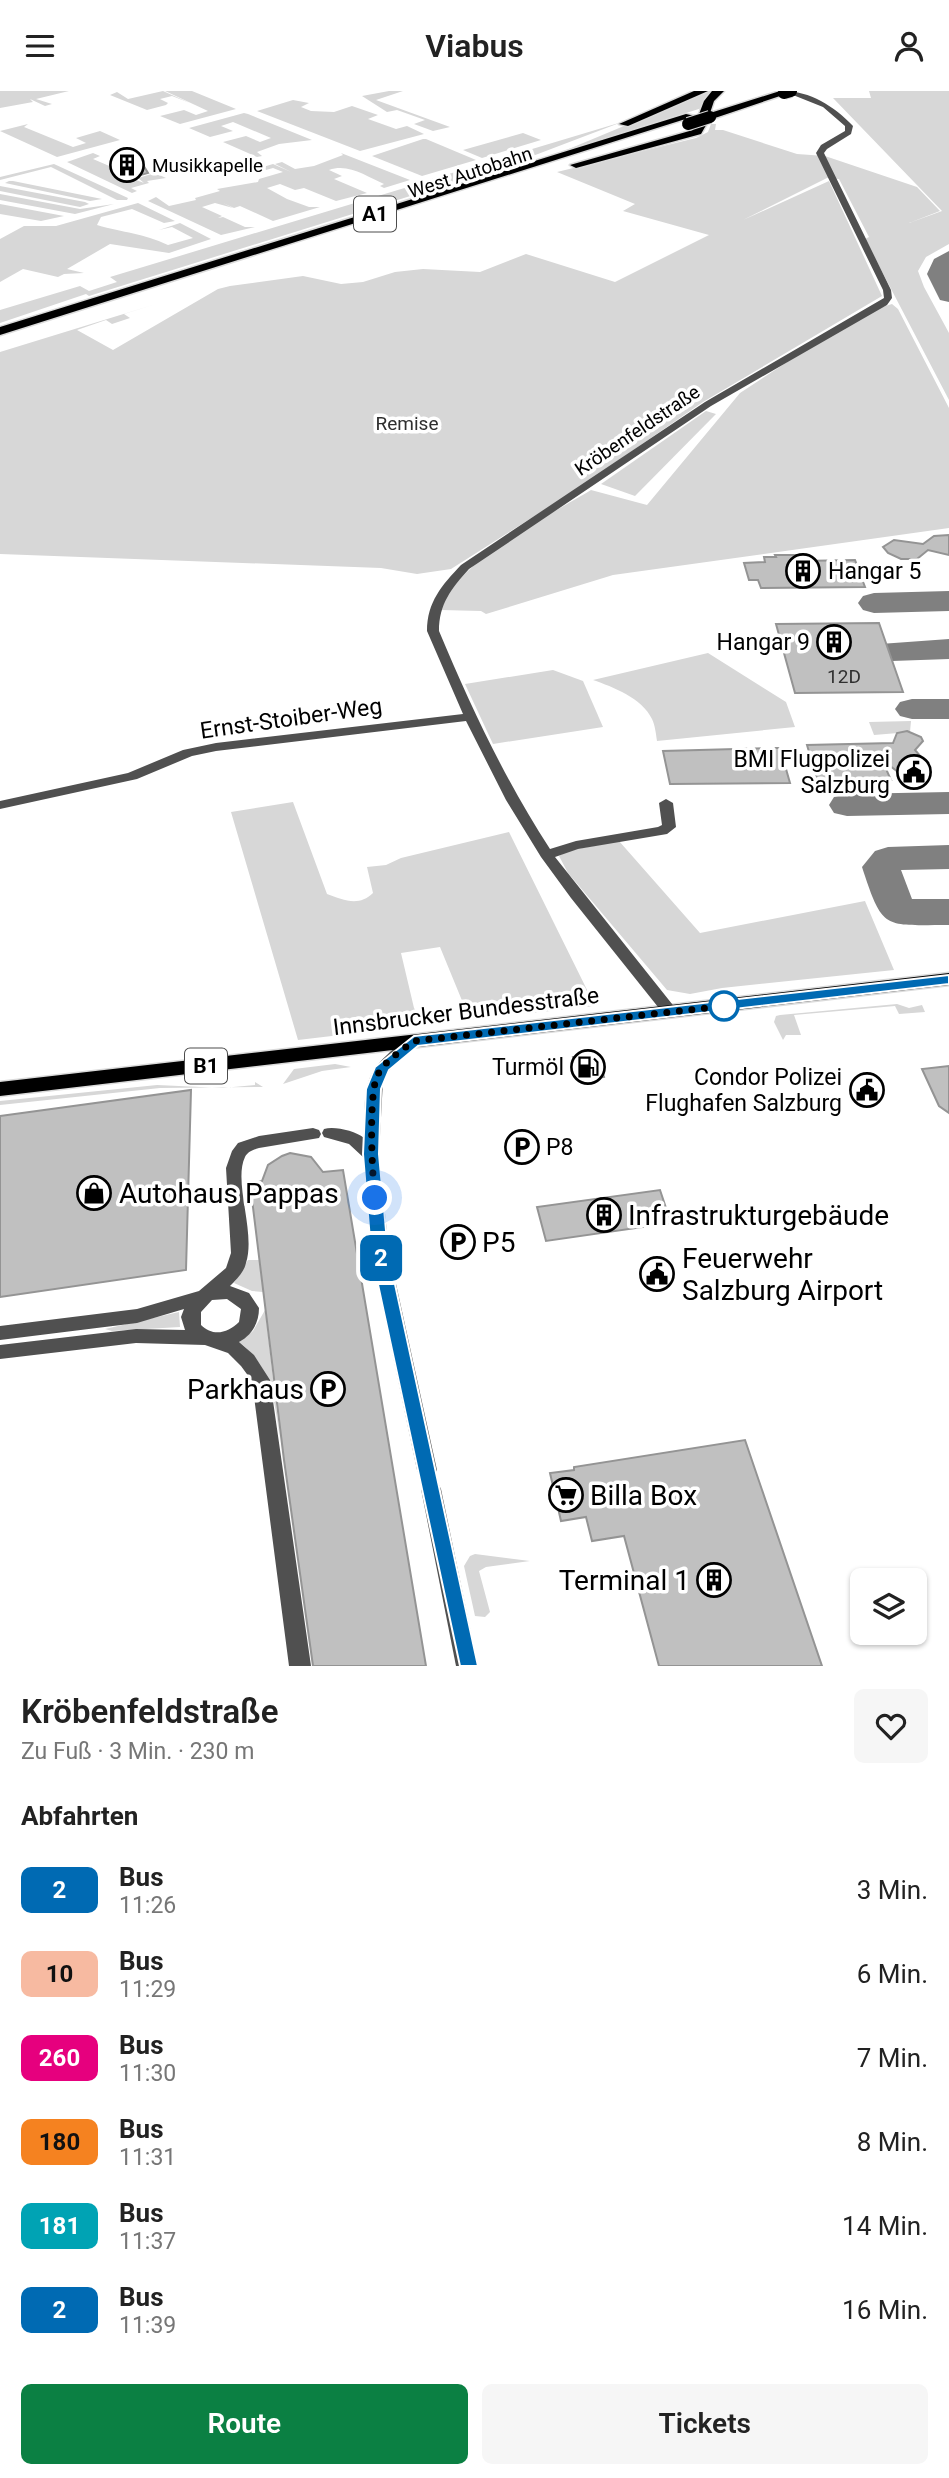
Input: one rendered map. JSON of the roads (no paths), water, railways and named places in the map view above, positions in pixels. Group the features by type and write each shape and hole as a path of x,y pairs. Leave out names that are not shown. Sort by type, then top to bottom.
{"highway":[{"path":"522,168 703,91"},
{"path":"506,181 537,176 690,135 699,130 708,100 719,91"},
{"name":"West Autobahn","path":"711,113 769,91"},
{"name":"West Autobahn","path":"0,340 506,181 711,113 790,92"},
{"name":"West Autobahn","path":"0,331 522,168 689,120"}],"main road":[{"name":"Innsbrucker Bundesstraße","path":"0,1089 408,1045 945,980"}],"street":[{"name":"Kröbenfeldstraße","path":"671,1013 547,855 511,797 468,717 433,631 438,601 456,576 477,558 580,492 708,404 884,303 888,298 887,290 820,153 824,147 848,131 849,127 826,105 790,92"},
{"name":"Ernst-Stoiber-Weg","path":"0,805 132,776 188,753 216,747 468,717"},
{"path":"547,855 576,845 669,828 666,803"},
{"path":"408,1045 383,1067 375,1080 371,1154 380,1252 467,1666"},
{"path":"300,1666 261,1380 240,1352 194,1330 190,1317 196,1303 227,1280 240,1256 242,1239 233,1169 236,1156 246,1146 321,1134 354,1139 371,1154"},
{"path":"0,1346 88,1331 92,1322 154,1313 206,1295 231,1292 243,1298 250,1308 250,1321 241,1332 212,1339 73,1334"}],"place":[{"name":"Musikkapelle","path":"127,165"},
{"name":"Hangar 5","path":"803,571"},
{"name":"Hangar 9","path":"834,642"},
{"name":"BMI Flugpolizei Salzburg","path":"914,772"},
{"name":"Turmöl","path":"588,1067"},
{"name":"Condor Polizei Flughafen Salzburg","path":"867,1090"},
{"name":"P8","path":"522,1147"},
{"name":"Autohaus Pappas","path":"94,1193"},
{"name":"Infrastrukturgebäude","path":"604,1215"},
{"name":"P5","path":"458,1242"},
{"name":"Feuerwehr Salzburg Airport","path":"657,1274"},
{"name":"Parkhaus","path":"328,1389"},
{"name":"Billa Box","path":"566,1495"},
{"name":"Terminal 1","path":"714,1580"}],"park label":[{"name":"Remise","path":"407,423"}]}
